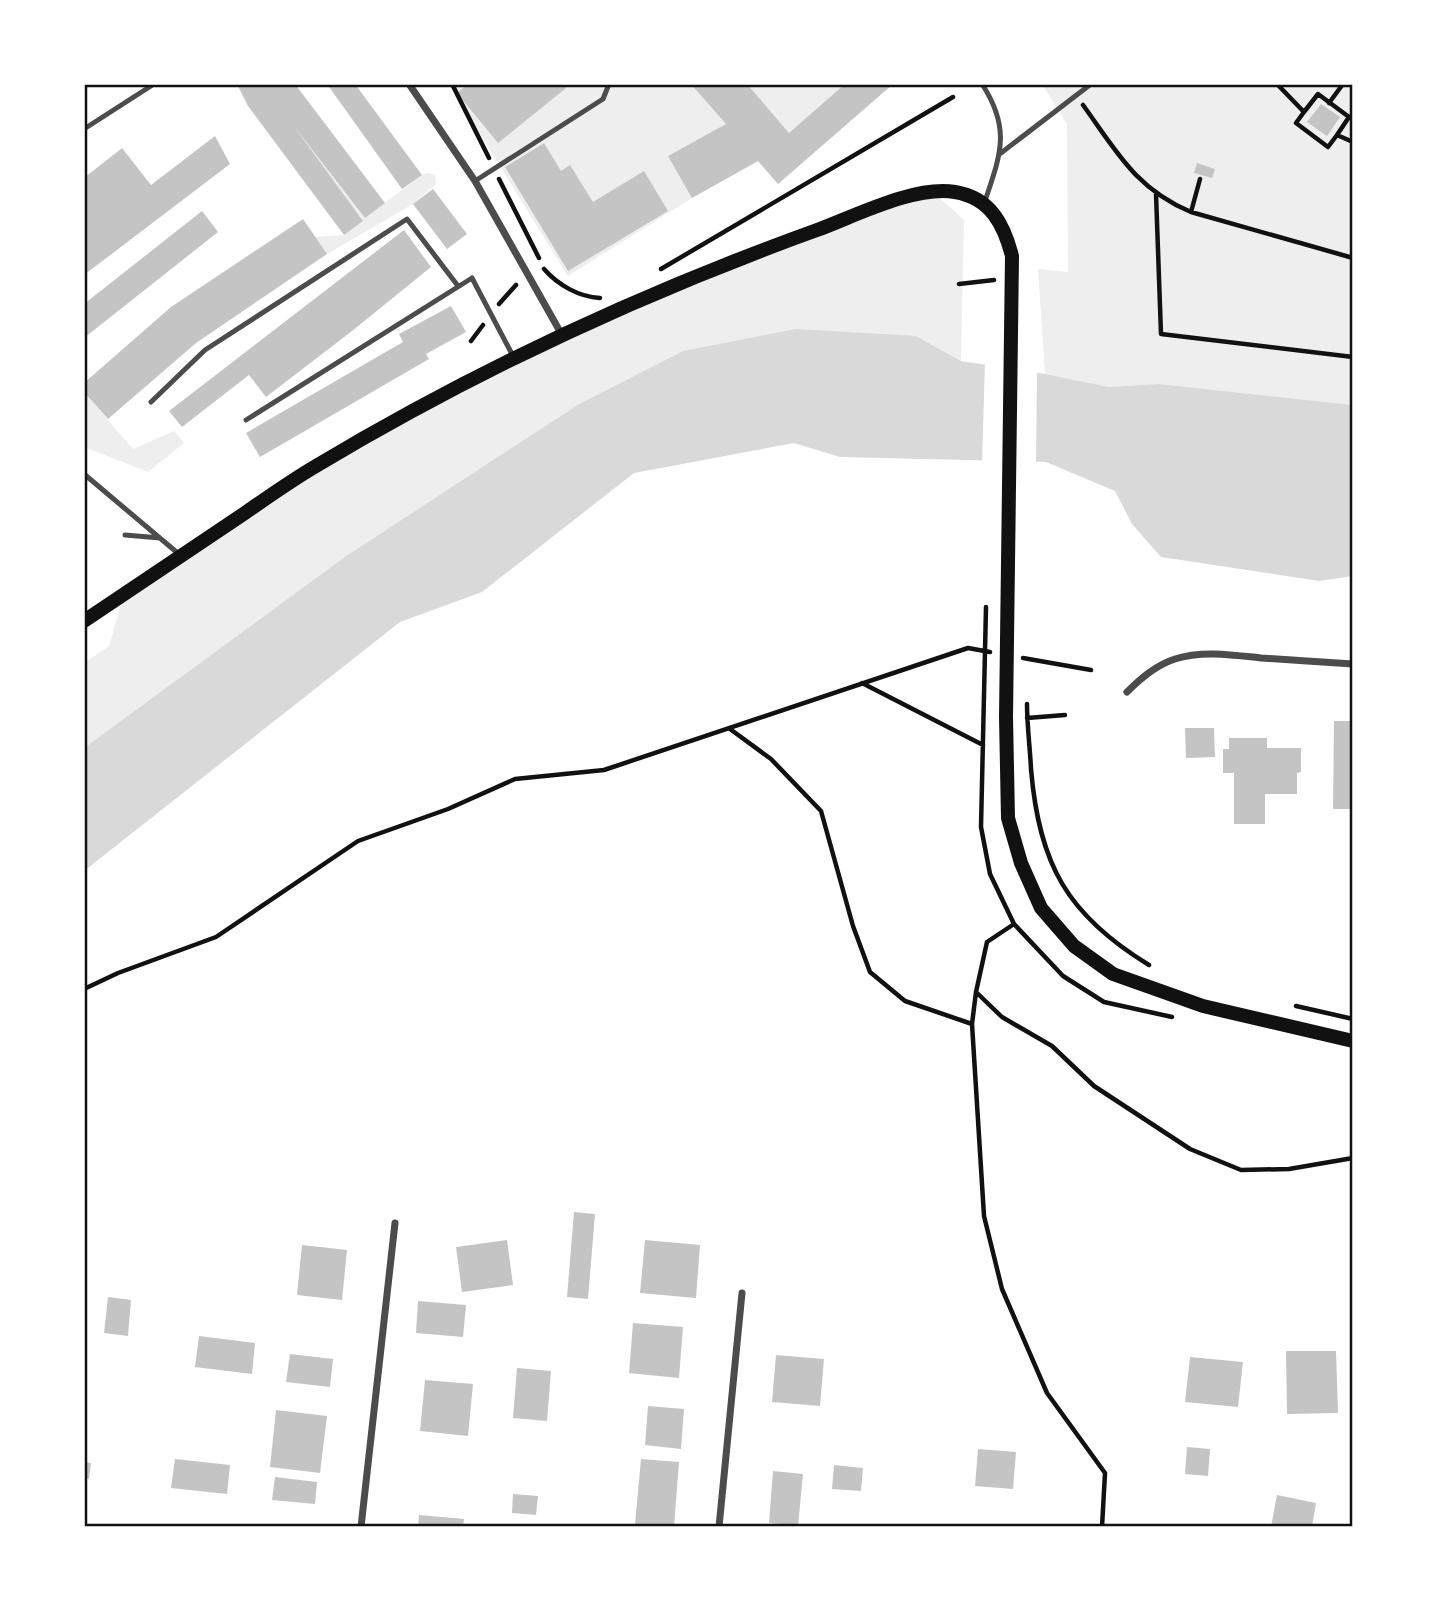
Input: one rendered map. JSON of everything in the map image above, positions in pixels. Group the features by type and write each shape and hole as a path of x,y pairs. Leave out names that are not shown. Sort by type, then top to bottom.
{"main road":[{"path":"84,621 316,466 515,359 776,245 903,198 933,192 957,192 984,204 1002,225 1012,256 1006,717 1008,818 1021,863 1041,908 1074,946 1113,974 1203,1006 1353,1041"}],"street":[{"path":"409,84 475,181 563,336"},
{"path":"1127,692 1142,677 1160,666 1177,658 1198,655 1223,654 1353,664"},
{"path":"361,1527 396,1223"},
{"path":"719,1527 742,1293"}],"lane":[{"path":"84,129 154,84"},
{"path":"475,181 603,99 610,84"},
{"path":"982,84 1001,127 1001,153 984,204"},
{"path":"1001,153 1091,84"},
{"path":"151,402 205,350 407,219 458,286"},
{"path":"246,421 471,278 515,359"},
{"path":"84,474 180,555"},
{"path":"125,535 160,538"}],"path":[{"path":"1277,84 1304,112"},
{"path":"1329,103 1343,84"},
{"path":"1318,94 1349,117 1328,147 1296,123 1304,112 1318,94"},
{"path":"1076,96 1133,174 1170,203 1191,212 1353,258"},
{"path":"658,270 953,97"},
{"path":"1337,135 1353,142"},
{"path":"1191,212 1200,179"},
{"path":"1156,194 1161,334 1353,357"},
{"path":"471,341 512,287 544,268 552,278 577,292 593,297 611,298"},
{"path":"958,284 995,280"},
{"path":"84,989 118,973 216,937 358,841 448,809 515,779 604,770 968,648 995,653"},
{"path":"1023,658 1091,670"},
{"path":"861,683 983,745"},
{"path":"1065,715 1027,718 1034,807 1048,858 1068,893 1093,924 1121,948 1154,968"},
{"path":"983,717 981,827 990,874 1014,924 1063,976 1104,1002 1183,1020"},
{"path":"730,729 771,759 821,811 853,926 870,972 905,1001 972,1024"},
{"path":"1014,924 986,942 972,1024 985,1216 1002,1289 1047,1393 1105,1473 1102,1527"},
{"path":"976,992 1002,1017 1052,1046 1094,1086 1190,1149 1241,1170 1289,1168 1353,1158"},
{"path":"1291,1005 1353,1018"}],"shaded area":[{"path":"458,84 893,84 778,184 758,161 692,198 568,276 452,89"},
{"path":"1042,84 1353,84 1353,405 1159,384 1109,387 1045,374 1038,269 1068,272 1067,124"},
{"path":"268,92 365,218 422,175 435,175 436,184 413,204 327,254 315,237 344,235 363,221"},
{"path":"933,192 964,220 961,361 916,336 683,351 579,404 346,556 84,748 84,663 109,646 124,594 316,466 650,298"},
{"path":"796,329 916,336 961,361 1109,387 1159,384 1353,405 1353,576 1319,581 1161,557 1132,524 1115,491 1046,462 840,457 794,443 634,473 482,592 400,622 84,871 84,748 346,556 579,404 683,351"},
{"path":"84,392 133,449 174,431 184,443 148,472 84,447"}],"pier":[{"path":"985,361 1037,369 1036,465 982,465"}],"building":[{"path":"237,84 295,84 385,203 365,218 293,125 363,221 344,235 248,106"},
{"path":"327,84 355,84 422,175 402,189"},
{"path":"468,84 563,84 566,88 498,143 457,93"},
{"path":"691,84 747,84 789,133 845,84 893,84 778,184 758,161 692,198 668,156 726,124"},
{"path":"1321,104 1340,117 1327,136 1307,122"},
{"path":"215,136 230,164 84,275 84,178 122,148 151,185"},
{"path":"544,143 561,171 570,165 593,202 644,171 668,211 568,271 505,167"},
{"path":"1197,163 1215,169 1212,178 1194,173"},
{"path":"433,189 467,234 447,249 413,204"},
{"path":"202,211 218,232 84,338 84,304"},
{"path":"303,219 327,254 196,343 108,419 84,392 84,383 171,307"},
{"path":"404,230 431,267 266,397 249,375 182,427 169,411"},
{"path":"451,306 466,332 426,354 429,359 260,457 246,433 403,342 399,334"},
{"path":"1334,721 1353,721 1353,809 1333,809"},
{"path":"1185,728 1214,728 1215,757 1186,758"},
{"path":"1229,738 1267,738 1267,748 1301,748 1297,794 1265,794 1265,824 1234,824 1234,773 1223,773 1223,749 1229,749"},
{"path":"574,1212 595,1214 588,1299 567,1297"},
{"path":"507,1240 513,1285 462,1292 456,1247"},
{"path":"645,1240 700,1245 696,1298 640,1293"},
{"path":"302,1245 347,1250 342,1300 297,1295"},
{"path":"108,1297 131,1300 128,1336 104,1333"},
{"path":"418,1301 466,1305 463,1337 416,1333"},
{"path":"633,1323 683,1327 679,1378 629,1373"},
{"path":"199,1336 255,1343 252,1374 195,1367"},
{"path":"1286,1351 1336,1351 1338,1413 1287,1414"},
{"path":"290,1354 333,1359 330,1387 286,1382"},
{"path":"776,1355 824,1359 820,1406 772,1402"},
{"path":"1190,1357 1243,1362 1238,1407 1185,1402"},
{"path":"517,1368 551,1371 547,1421 513,1418"},
{"path":"425,1380 473,1384 468,1436 420,1431"},
{"path":"648,1406 684,1409 681,1449 645,1445"},
{"path":"276,1410 327,1416 320,1473 270,1467"},
{"path":"1187,1447 1210,1449 1208,1476 1185,1474"},
{"path":"978,1449 1016,1452 1013,1489 975,1486"},
{"path":"175,1459 230,1465 227,1494 171,1488"},
{"path":"641,1459 679,1462 674,1527 635,1524"},
{"path":"84,1462 91,1463 89,1479 84,1478"},
{"path":"834,1465 863,1468 861,1491 832,1489"},
{"path":"773,1471 803,1474 798,1526 769,1523"},
{"path":"275,1477 317,1482 315,1504 272,1500"},
{"path":"513,1494 538,1496 536,1515 512,1513"},
{"path":"1277,1495 1316,1503 1312,1527 1271,1527"},
{"path":"419,1515 464,1519 463,1527 418,1527"}]}
